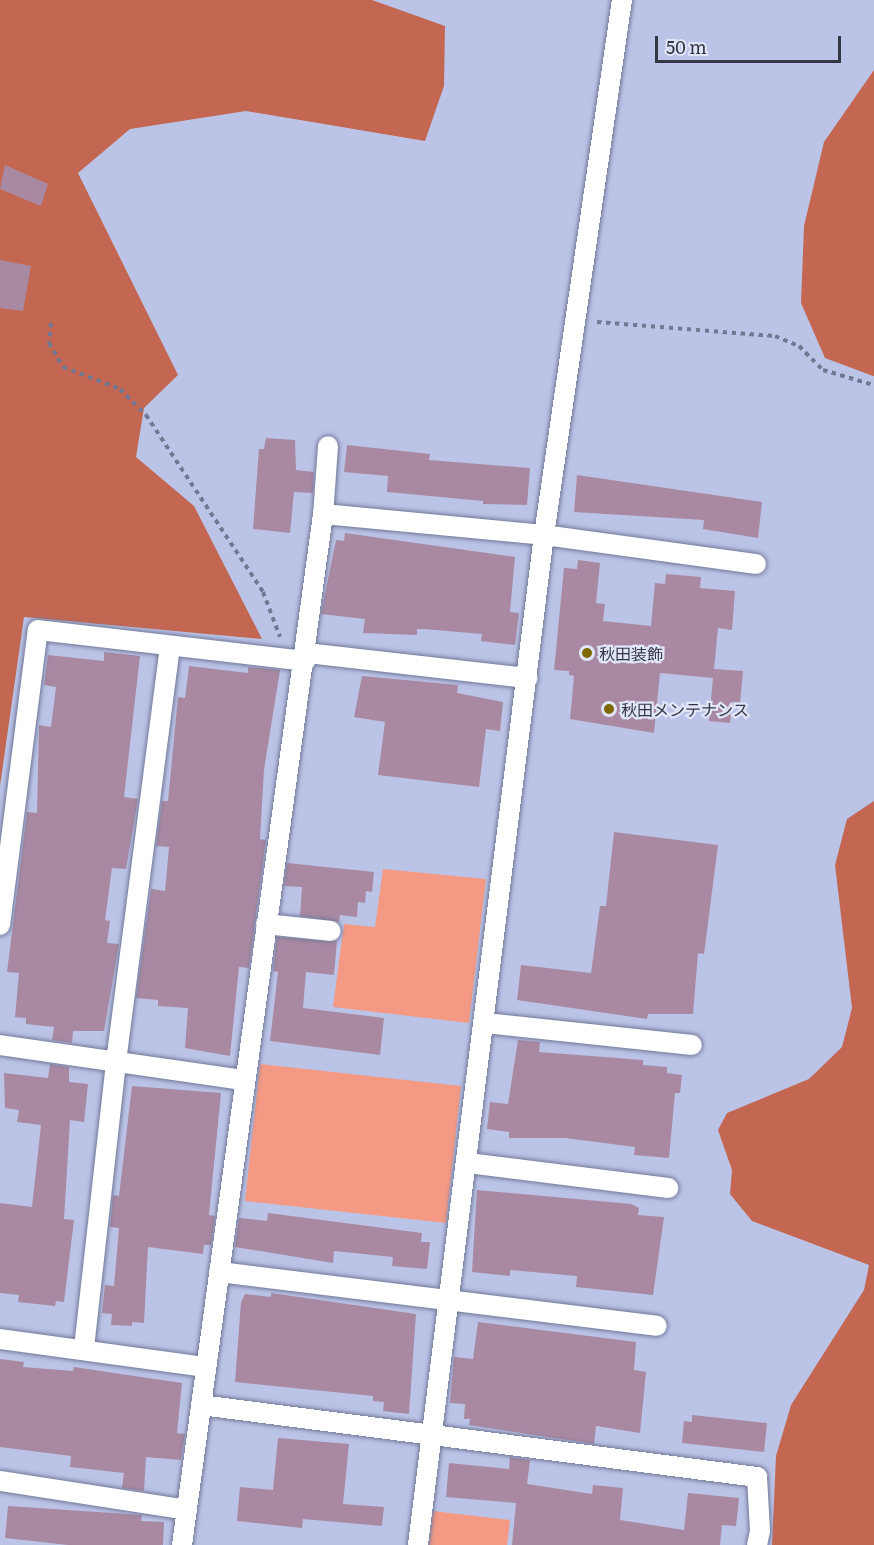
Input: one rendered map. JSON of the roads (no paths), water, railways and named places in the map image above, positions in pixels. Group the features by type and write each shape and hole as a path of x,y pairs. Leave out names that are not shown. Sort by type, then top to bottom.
{"street":[{"path":"418,1545 486,1023 544,536 622,0"},
{"path":"182,1545 300,658 323,516 328,446"},
{"path":"323,516 544,536 756,564"},
{"path":"0,925 2,891 38,630 170,648 528,678"},
{"path":"84,1348 116,1062 170,648"},
{"path":"266,924 330,931"},
{"path":"486,1023 692,1045"},
{"path":"0,1045 244,1080"},
{"path":"468,1163 668,1188"},
{"path":"219,1272 450,1298 657,1326"},
{"path":"0,1339 84,1348 205,1367"},
{"path":"201,1405 757,1478 760,1531 757,1545"},
{"path":"0,1481 187,1510"}],"place":[{"name":"秋田装飾","path":"587,653"},
{"name":"秋田メンテナンス","path":"609,709"}]}
